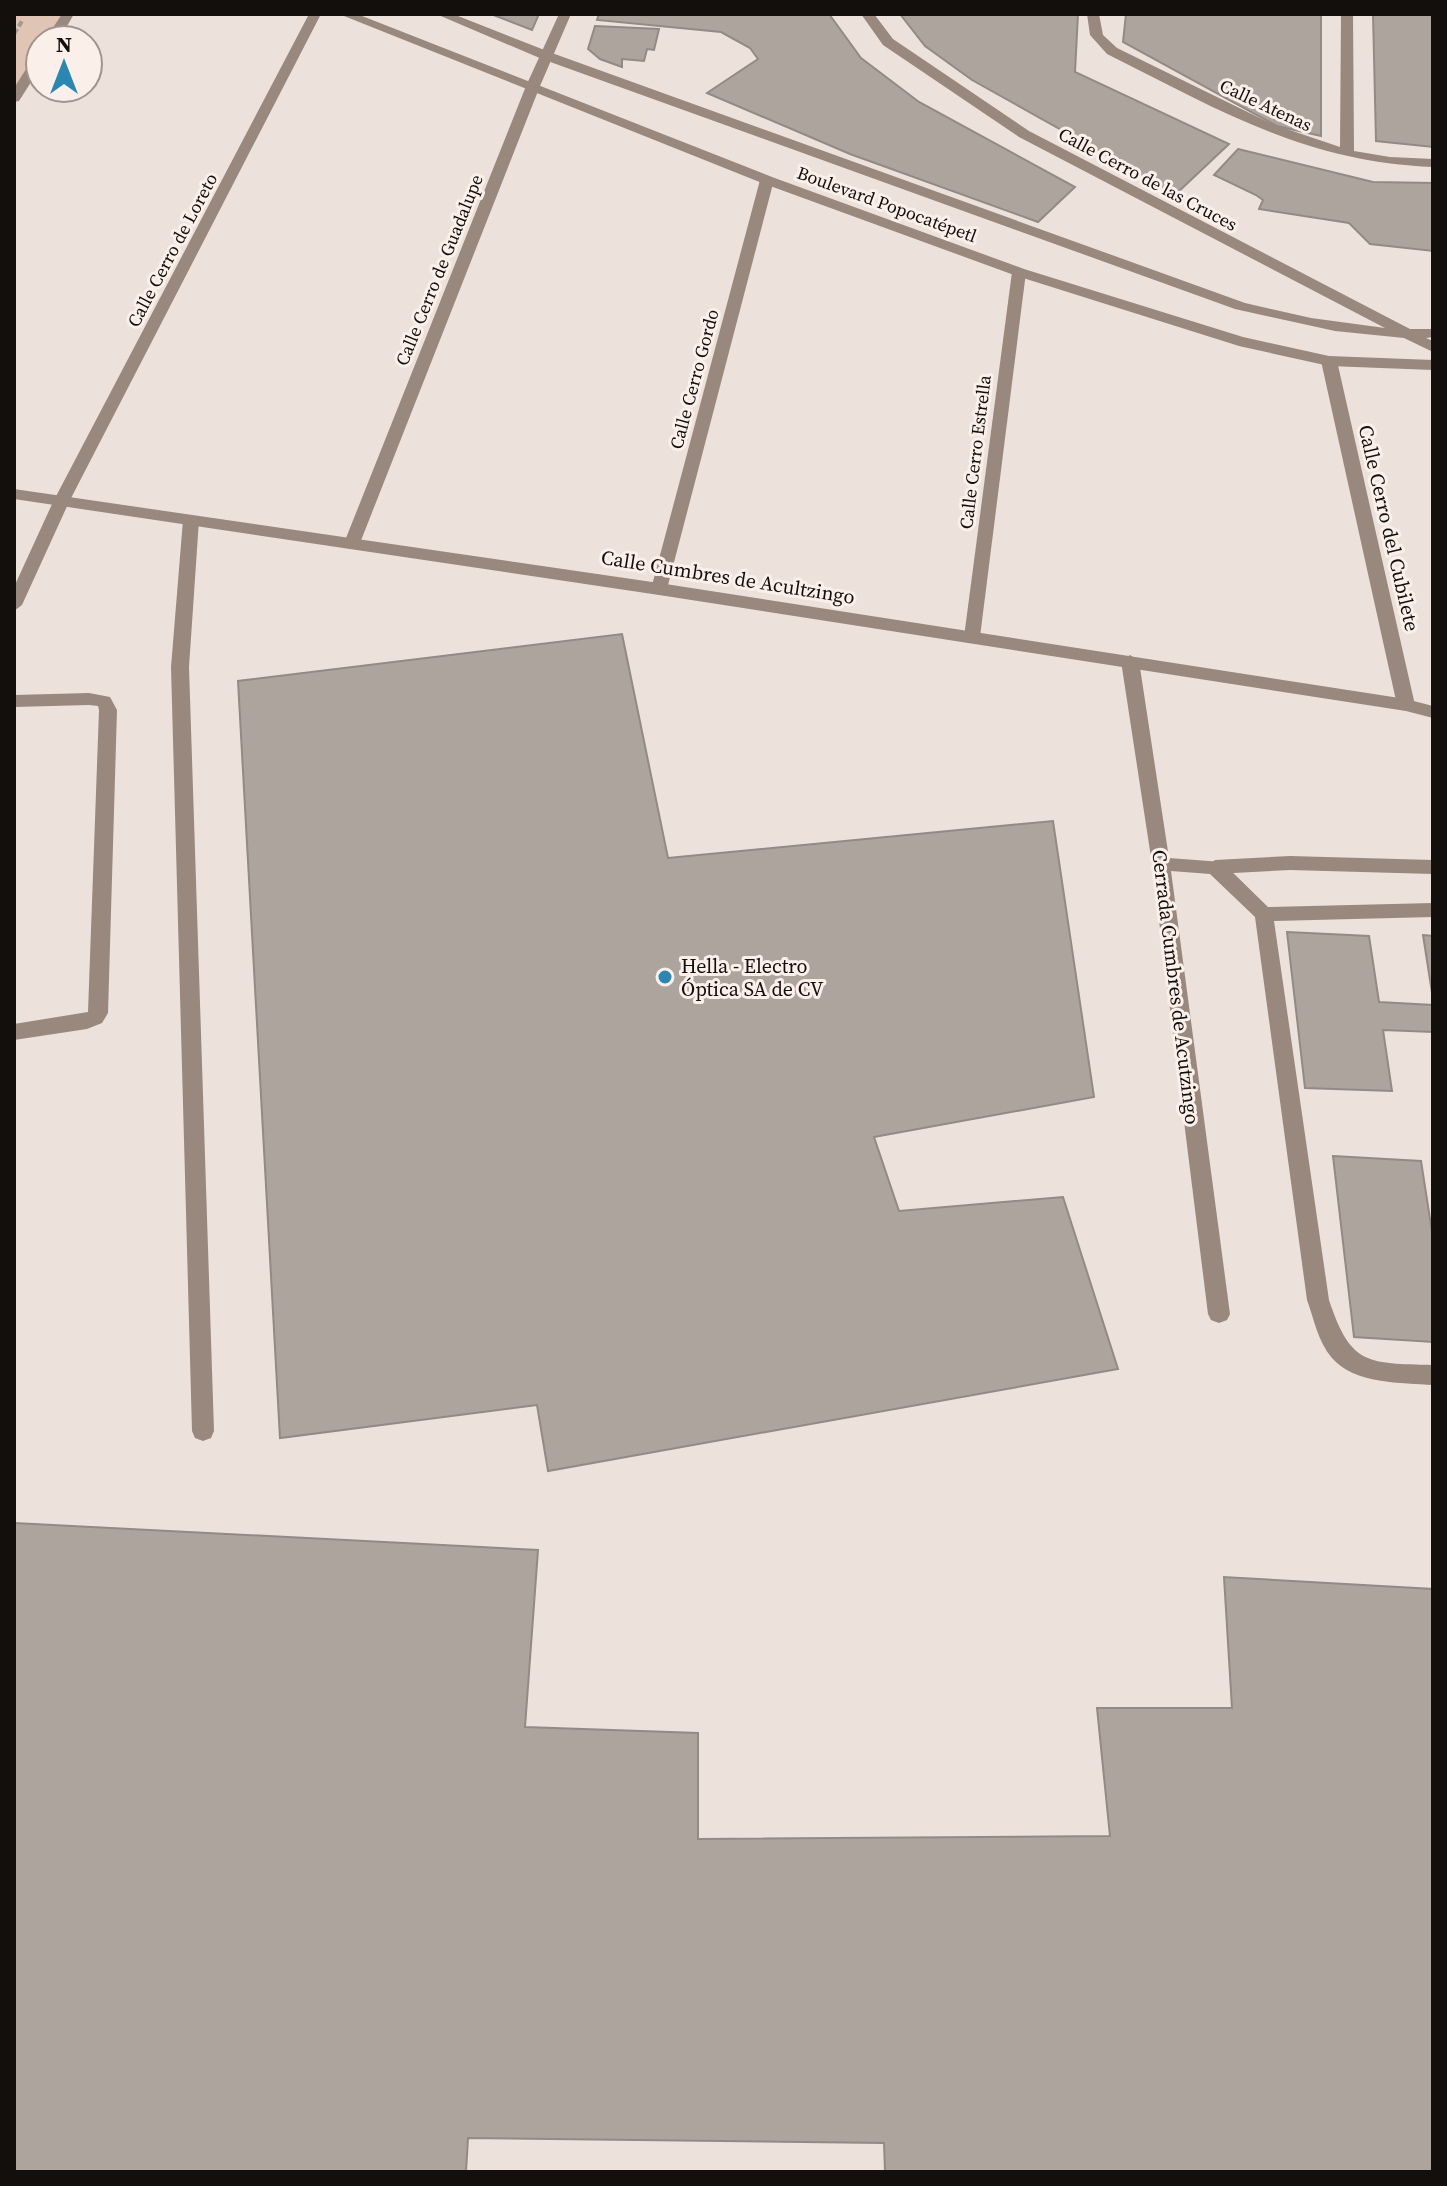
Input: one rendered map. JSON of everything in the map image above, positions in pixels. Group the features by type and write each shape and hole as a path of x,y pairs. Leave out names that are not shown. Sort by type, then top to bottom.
{"street":[{"name":"Calle Cerro de Loreto","path":"14,605 61,502 315,14"},
{"name":"Boulevard Popocatépetl","path":"345,14 767,180 1019,272 1239,341 1329,361 1433,365"},
{"name":"Boulevard Popocatépetl","path":"442,14 547,56 1240,306 1317,325 1407,334 1433,333"},
{"name":"Calle Cerro de Guadalupe","path":"352,543 533,86 565,14"},
{"name":"Calle Cerro de las Cruces","path":"867,14 888,42 1024,134 1433,347"},
{"name":"Calle Atenas","path":"1093,14 1092,27 1097,39 1112,51 1299,142 1392,162 1433,163"},
{"path":"1347,14 1347,154"},
{"name":"Calle Cerro Gordo","path":"659,589 767,180"},
{"name":"Calle Cerro Estrella","path":"972,637 1019,272"},
{"name":"Calle Cerro del Cubilete","path":"1329,361 1406,705"},
{"name":"Calle Cumbres de Acultzingo","path":"14,494 1130,661 1406,705 1433,712"},
{"path":"191,520 180,667 203,1431"},
{"name":"Cerrada Cumbres de Acutzingo","path":"1130,661 1161,864 1219,1314"},
{"path":"14,701 89,699 104,701 108,710 98,1013 87,1021 14,1032"},
{"path":"1161,864 1215,867 1290,863 1433,867"},
{"path":"1215,867 1264,914 1318,1300 1329,1332 1344,1357 1377,1370 1433,1375"},
{"path":"1264,914 1433,910"}],"shaded area":[{"path":"14,14 68,14 61,24 24,24 24,83 14,98"}],"building":[{"path":"491,14 539,14 532,30"},
{"path":"599,14 829,14 861,58 919,102 1075,187 1038,222 850,154 707,93 758,59 750,48 721,32 597,20"},
{"path":"900,14 1078,14 1075,72 1229,144 1176,194 972,80 925,46"},
{"path":"1126,14 1321,14 1321,136 1277,126 1123,42"},
{"path":"1373,14 1433,14 1433,147 1376,141"},
{"path":"595,26 659,29 654,50 647,49 644,61 622,59 622,67 600,59 588,49"},
{"path":"1238,149 1373,182 1433,183 1433,251 1370,244 1349,223 1259,209 1263,200 1214,175"},
{"name":"Hella - Electro Óptica SA de CV","path":"622,634 668,858 1053,821 1094,1097 874,1137 899,1211 1063,1197 1118,1369 548,1471 537,1405 280,1438 238,681"},
{"path":"1287,932 1369,936 1379,1002 1433,1005 1433,1032 1383,1030 1392,1091 1305,1088"},
{"path":"1423,935 1433,936 1433,999"},
{"path":"1333,1156 1421,1161 1433,1238 1433,1342 1354,1337"},
{"path":"14,1523 538,1550 525,1727 698,1733 698,1839 1110,1836 1097,1708 1232,1708 1224,1577 1433,1589 1433,2172 885,2172 884,2143 468,2138 466,2172 14,2172"}],"place":[{"name":"Hella - Electro Óptica SA de CV","path":"665,977"}]}
